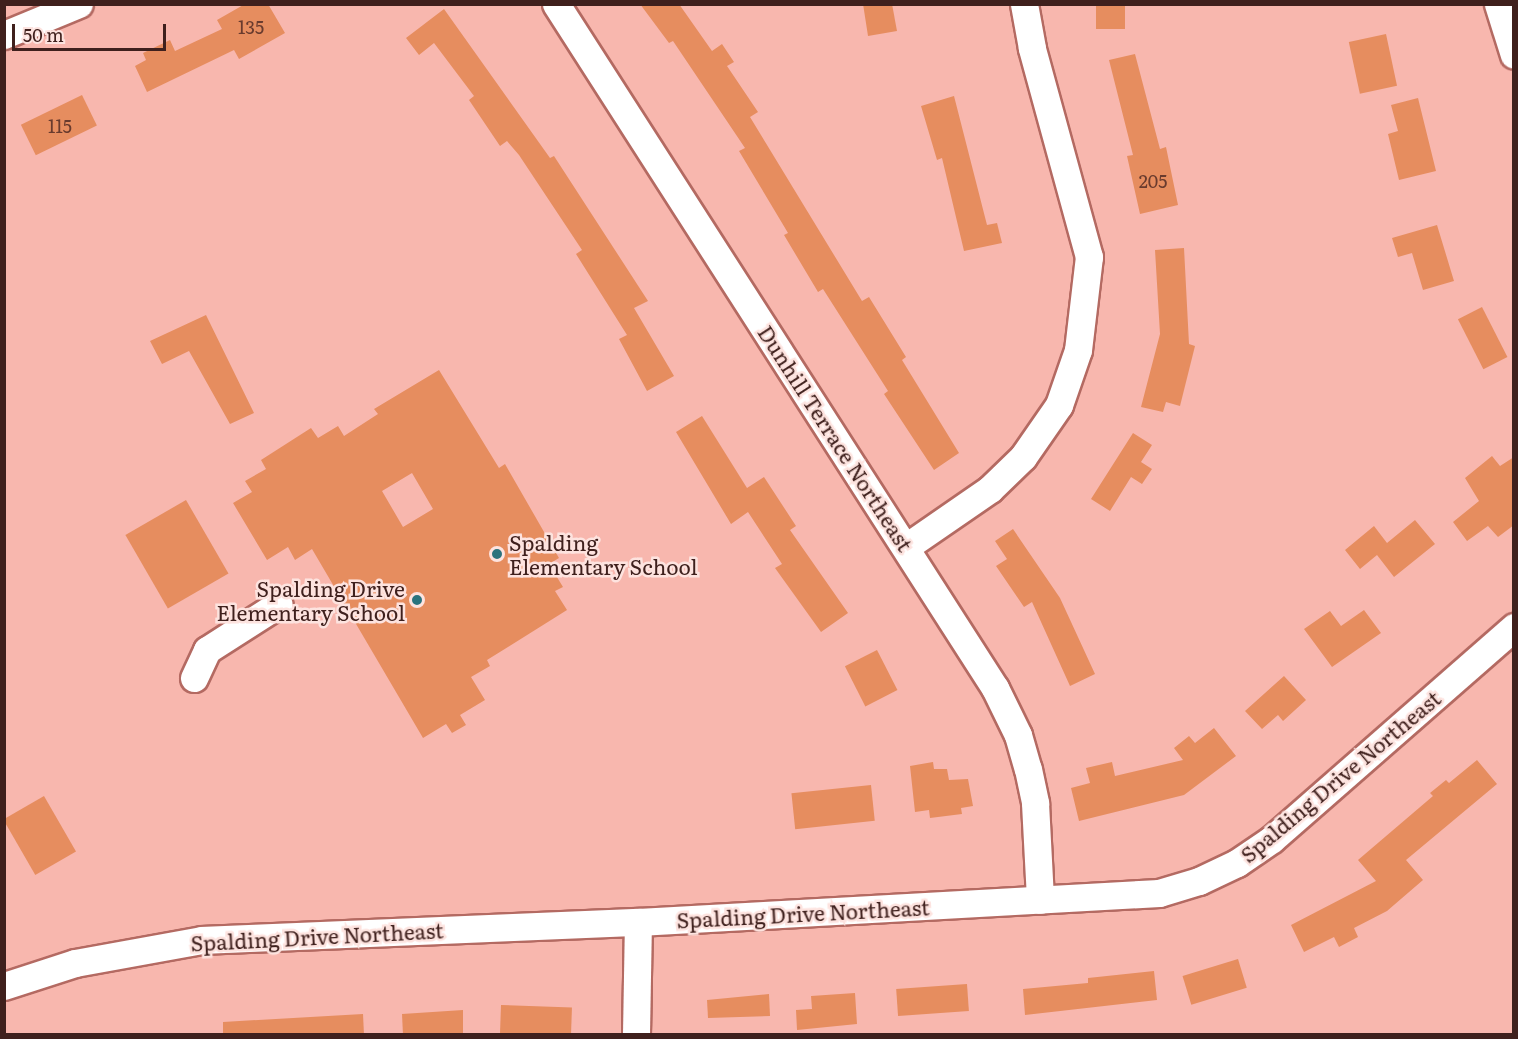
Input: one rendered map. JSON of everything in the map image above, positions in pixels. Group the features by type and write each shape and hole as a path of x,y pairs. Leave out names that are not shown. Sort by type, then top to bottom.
{"street":[{"path":"4,35 80,4"},
{"name":"Dunhill Terrace Northeast","path":"556,4 995,688 1018,735 1035,803 1040,900"},
{"path":"906,547 990,489 1023,457 1059,405 1078,350 1089,257 1032,48 1024,4"},
{"path":"1498,4 1514,55"},
{"path":"194,678 207,650 279,604"},
{"name":"Spalding Drive Northeast","path":"4,986 75,963 164,944 638,922 1159,893 1199,881 1237,863 1272,839 1514,627"},
{"path":"636,1035 638,922"}],"building":[{"path":"245,4 268,4 285,33 239,59 234,50 147,92 135,66 146,60 143,53 170,40 175,51 222,29 217,20"},
{"path":"640,4 679,4 712,51 722,44 734,62 727,66 758,112 750,117 862,301 869,297 906,357 902,360 959,453 934,470 884,394 888,391 823,289 818,292 784,235 788,233 739,151 745,148 673,41 669,43"},
{"path":"863,4 892,4 897,31 868,36"},
{"path":"1096,4 1125,4 1125,29 1096,29"},
{"path":"444,9 550,158 554,156 648,301 634,308 674,376 647,391 619,339 627,335 576,254 582,250 519,155 507,141 500,146 469,100 474,96 434,43 419,55 406,38"},
{"path":"1386,34 1397,86 1360,94 1349,42"},
{"path":"1135,54 1160,149 1166,147 1178,205 1140,214 1127,156 1133,155 1109,60"},
{"path":"82,95 97,126 36,155 21,125"},
{"path":"954,96 987,225 997,223 1002,243 964,251 942,158 937,160 921,106"},
{"path":"1418,98 1436,171 1399,180 1388,134 1398,131 1391,105"},
{"path":"1437,225 1454,281 1423,290 1412,253 1398,257 1392,238"},
{"path":"1184,248 1189,344 1195,346 1180,406 1166,402 1163,412 1141,407 1160,334 1155,250"},
{"path":"1482,307 1507,357 1483,369 1458,319"},
{"path":"206,315 254,413 230,424 189,351 162,364 150,341"},
{"name":"Spalding Elementary School","path":"439,370 499,468 505,464 559,558 549,564 563,587 555,591 567,610 487,660 490,666 471,677 485,700 460,715 466,725 452,733 446,724 423,738 312,549 295,560 288,547 267,560 233,503 252,492 245,481 266,469 261,460 311,428 318,438 338,426 344,436 378,414 374,409","holes":["412,473 433,509 403,527 382,491"]},
{"path":"702,416 747,488 764,477 796,526 790,530 848,613 821,632 775,568 782,564 748,512 731,524 676,432"},
{"path":"1133,433 1152,445 1141,462 1152,469 1142,484 1131,477 1110,511 1091,499"},
{"path":"1492,456 1500,466 1514,457 1514,525 1498,537 1488,526 1467,541 1453,522 1479,501 1465,478"},
{"path":"186,500 228,574 168,609 125,535"},
{"path":"1415,520 1435,544 1394,577 1377,555 1360,569 1345,550 1374,526 1387,543"},
{"path":"1013,529 1060,598 1095,674 1070,686 1032,602 1024,607 996,566 1007,559 995,541"},
{"path":"1364,610 1381,633 1332,667 1304,629 1330,611 1341,626"},
{"path":"877,650 897,690 865,706 845,666"},
{"path":"1284,676 1306,700 1283,721 1278,715 1262,729 1245,711"},
{"path":"1214,728 1236,756 1184,795 1079,821 1071,788 1090,783 1086,768 1112,762 1115,776 1183,760 1174,748 1189,736 1195,743"},
{"path":"1477,760 1497,784 1406,860 1423,880 1387,911 1354,928 1358,937 1339,947 1334,937 1304,952 1291,925 1376,881 1358,860 1433,796 1430,793 1446,780 1449,783"},
{"path":"933,762 934,769 947,769 949,780 968,779 973,806 961,808 962,814 930,818 929,810 915,812 910,766"},
{"path":"871,785 875,821 795,829 791,793"},
{"path":"44,796 76,851 35,875 4,819"},
{"path":"1238,959 1247,988 1191,1005 1183,976"},
{"path":"1154,971 1157,1000 1025,1015 1023,989 1088,983 1088,978"},
{"path":"967,984 969,1011 898,1016 896,989"},
{"path":"855,993 857,1024 797,1030 796,1010 812,1009 811,996"},
{"path":"769,994 770,1016 708,1018 707,1000"},
{"path":"501,1005 572,1007 571,1034 500,1034"},
{"path":"463,1010 463,1035 403,1035 402,1014"},
{"path":"363,1014 364,1035 223,1035 223,1022"}],"place":[{"name":"Spalding Elementary School","path":"497,554"},
{"name":"Spalding Drive Elementary School","path":"417,600"}]}
